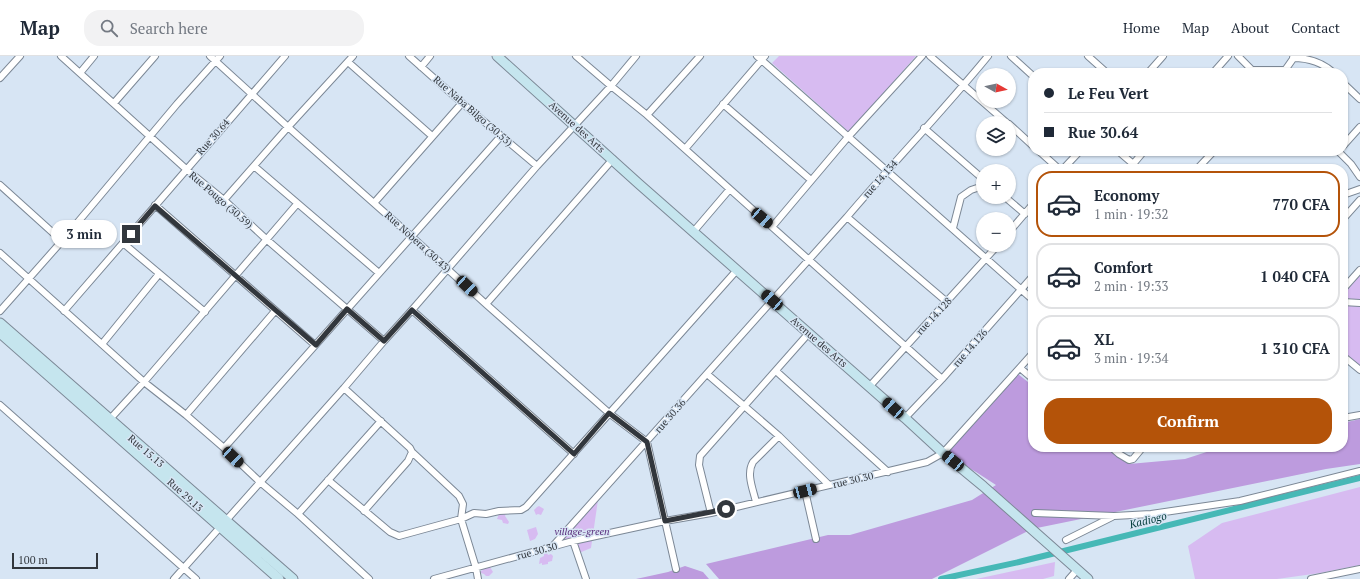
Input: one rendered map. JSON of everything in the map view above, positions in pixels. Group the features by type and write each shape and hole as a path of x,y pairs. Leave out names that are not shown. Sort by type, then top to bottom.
{"street":[{"path":"0,78 20,56"},
{"name":"Rue Pougo (30.59)","path":"61,56 186,169 224,200 266,239 384,341"},
{"path":"80,72 94,56"},
{"path":"114,103 155,56"},
{"name":"Rue Nobera (30.43)","path":"210,56 218,58 251,94 288,128 448,268 486,304 609,413 647,442"},
{"name":"Rue 30.64","path":"64,310 285,56"},
{"path":"224,200 353,56"},
{"name":"Rue Naba Bilgo (30.53)","path":"409,56 462,103 538,166"},
{"path":"421,67 430,56"},
{"path":"576,56 647,115 729,190 942,379"},
{"path":"174,579 636,56"},
{"path":"647,115 700,56"},
{"path":"772,227 848,137 922,56"},
{"path":"930,56 999,116"},
{"name":"rue 14.134","path":"772,300 964,85 988,56"},
{"path":"1010,56 1028,72"},
{"path":"1088,56 1101,68"},
{"path":"1152,68 1162,56"},
{"path":"1217,68 1228,56"},
{"path":"1238,56 1251,68"},
{"path":"684,149 761,57 886,172 1028,296"},
{"path":"1287,68 1294,57 1315,60 1329,68"},
{"path":"0,311 62,241 218,58"},
{"name":"Avenue des Arts","path":"502,58 575,126 772,300 808,334 1088,579"},
{"path":"348,62 432,136"},
{"path":"1348,88 1360,99"},
{"path":"374,203 462,103"},
{"path":"723,104 811,180"},
{"path":"1348,140 1360,127"},
{"path":"924,128 976,173"},
{"path":"1016,131 1028,142"},
{"path":"224,448 501,136"},
{"path":"1045,156 1053,164"},
{"path":"1068,164 1075,156"},
{"path":"1122,156 1129,164"},
{"path":"1133,164 1140,156"},
{"path":"1202,164 1209,156"},
{"path":"1343,156 1360,177"},
{"path":"486,304 613,159"},
{"path":"254,166 379,273"},
{"path":"0,185 62,241"},
{"path":"952,228 961,197 976,188"},
{"path":"694,231 729,190"},
{"path":"1348,194 1360,190"},
{"path":"1348,213 1360,200"},
{"path":"110,419 205,312 297,204"},
{"path":"1013,204 1025,214"},
{"path":"155,206 316,345"},
{"path":"1016,224 1028,210"},
{"path":"847,217 946,302"},
{"path":"123,243 205,312"},
{"name":"rue 14.128","path":"869,387 992,252"},
{"path":"0,253 144,382 186,415 224,448 369,579"},
{"path":"328,480 390,532 399,536 474,513 486,514 499,511 521,510 526,507 574,454 737,270"},
{"path":"1348,283 1360,270"},
{"path":"102,344 160,274"},
{"name":"rue 14.126","path":"905,418 942,379 1028,282"},
{"name":"rue 30.36","path":"551,547 647,442 772,300"},
{"path":"1348,302 1360,303"},
{"path":"412,310 574,454"},
{"path":"186,415 275,311"},
{"name":"Rue 15.13","path":"0,323 110,419 223,523 293,579"},
{"name":"Rue 29.13","path":"0,333 223,523 279,579"},
{"path":"711,513 699,465 700,456 776,372 808,334"},
{"name":"rue 30.30","path":"434,579 573,541 665,521 711,513 927,462 943,453 1028,359"},
{"path":"1348,360 1360,370"},
{"path":"1020,368 1028,375"},
{"path":"776,372 888,472"},
{"path":"707,374 779,436 829,486"},
{"path":"344,388 410,448 412,452 459,496 463,504 461,518 478,579"},
{"path":"0,405 196,579"},
{"path":"1348,416 1360,415"},
{"path":"298,514 381,421"},
{"path":"756,502 749,472 750,467 753,462 779,436"},
{"path":"647,442 676,569"},
{"path":"364,511 408,461 412,452"},
{"path":"1117,452 1130,460 1133,459 1139,452"},
{"path":"1035,513 1114,516 1151,514 1240,501 1360,471"},
{"path":"805,491 816,539"},
{"path":"1066,540 1114,516"},
{"path":"573,541 586,579"},
{"path":"1069,579 1077,570"},
{"path":"1311,579 1325,578 1360,570"}],"green space":[{"path":"779,56 916,56 849,132 772,63"},
{"path":"1360,271 1360,368 1348,358 1348,284"},
{"path":"1360,487 1360,565 1320,573 1277,579 1195,579 1188,546 1222,523"},
{"name":"village-green","path":"595,500 598,500 591,548 579,553 575,538 558,543"},
{"path":"539,506 544,509 541,515 536,515 534,510"},
{"path":"506,513 505,516 509,522 508,524 497,519 499,514"},
{"path":"536,527 538,534 535,539 530,541 527,530"},
{"path":"547,553 548,555 551,554 553,556 552,561 548,562 548,564 539,564 540,558"},
{"path":"1055,562 1054,576 1043,579 976,579"},
{"path":"490,567 493,572 489,576 481,573 483,570 482,568"}],"shaded area":[{"path":"1018,374 1028,382 1028,452 1113,452 1129,464 1185,459 1207,452 1348,452 1348,422 1360,419 1360,464 1326,469 1032,529 932,579 719,579 706,564 828,535 850,535 972,500 996,485 946,455"},
{"path":"685,566 703,572 709,579 636,579 668,572"}],"waterway":[{"name":"Kadiogo","path":"941,579 1019,562 1360,478"}],"route":[{"path":"131,234 155,206 316,345 347,309 384,341 412,310 574,454 609,413 647,442 665,521 726,509"}]}
